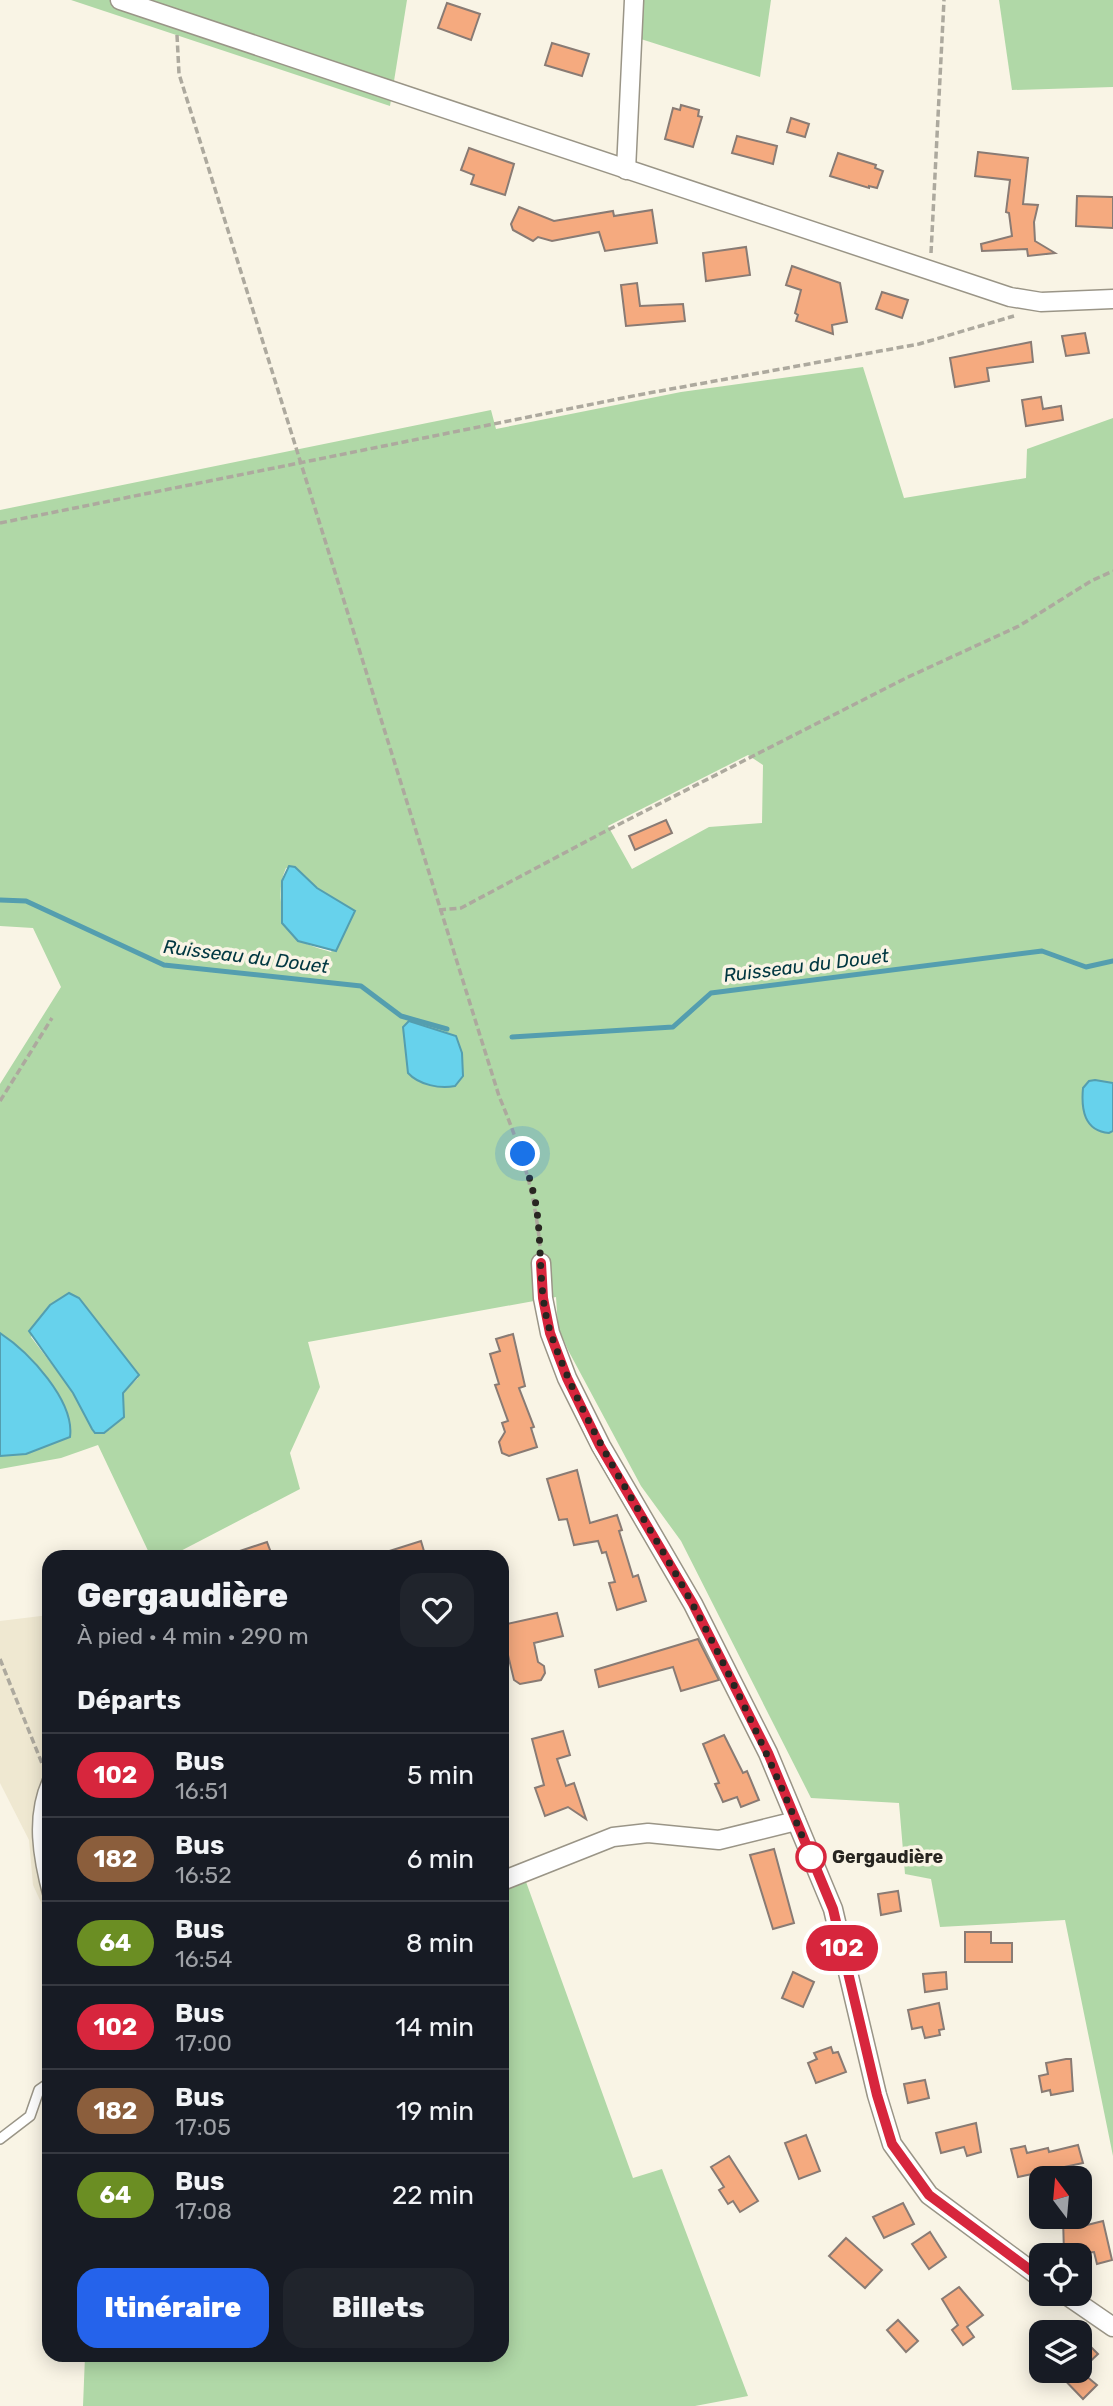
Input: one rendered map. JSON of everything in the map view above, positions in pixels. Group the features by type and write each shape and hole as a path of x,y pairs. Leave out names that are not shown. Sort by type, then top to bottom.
{"street":[{"path":"120,0 1010,297 1041,302 1113,299"},
{"path":"626,170 634,0"},
{"path":"541,1263 543,1298 550,1333 567,1378 600,1446 693,1604 768,1753 833,1909 877,2095 892,2144 929,2195 1029,2269"},
{"path":"509,1878 613,1837 648,1833 719,1840 796,1821"},
{"path":"1082,2306 1113,2327"}],"lane":[{"path":"42,1803 36,1829 42,1872"},
{"path":"0,2139 30,2116 42,2088"}],"path":[{"path":"930,272 944,0"},
{"path":"176,19 179,74 439,910 499,1096 523,1154 536,1205 541,1263"},
{"path":"0,523 638,395 919,344 1018,314 1041,302"},
{"path":"439,910 461,908 601,833 906,678 1019,626 1091,581 1113,571"},
{"path":"0,1101 52,1018"},
{"path":"0,1659 42,1762"}],"shaded area":[{"path":"42,1616 42,1905 33,1885 29,1840 0,1783 0,1621"}],"green space":[{"path":"71,0 407,0 390,106"},
{"path":"625,0 771,0 760,77 622,33"},
{"path":"999,0 1113,0 1113,87 1012,90"},
{"path":"863,367 904,498 1026,478 1027,449 1113,418 1113,2156 1065,1920 940,1927 931,1879 905,1874 899,1803 811,1798 681,1541 641,1486 568,1350 558,1327 556,1297 308,1342 320,1387 290,1453 300,1489 182,1550 148,1550 98,1445 61,1458 0,1469 0,1084 61,987 33,928 0,926 0,510 491,410 496,429 681,392","holes":["748,755 763,765 762,823 709,827 632,869 608,826","295,867 317,888 355,911 331,952 294,937 284,923 282,880 286,868","46,1309 138,1378 123,1393 124,1417 109,1430 92,1429 73,1392 31,1337"]},
{"path":"525,1879 633,2178 662,2169 748,2396 695,2406 83,2406 85,2362 509,2362 509,1886"}],"water":[{"path":"289,866 295,867 317,888 355,911 336,951 298,941 282,923 282,881"},
{"path":"409,1021 456,1036 462,1053 463,1076 455,1086 430,1085 418,1081 408,1073 403,1027"},
{"path":"1089,1081 1113,1083 1113,1131 1109,1133 1094,1128 1084,1111 1083,1088"},
{"path":"69,1293 79,1298 139,1375 123,1393 124,1417 104,1433 95,1433 92,1429 73,1393 29,1331 50,1305"},
{"path":"0,1333 24,1352 58,1393 70,1423 70,1437 26,1454 0,1456"}],"building":[{"path":"447,3 480,14 471,40 438,28"},
{"path":"552,43 589,54 582,76 545,65"},
{"path":"681,105 699,110 698,116 702,117 693,147 665,139 673,108 680,110"},
{"path":"791,118 809,124 805,137 787,132"},
{"path":"737,136 777,146 773,164 732,153"},
{"path":"469,148 514,164 505,195 471,184 474,175 461,170"},
{"path":"978,152 1028,158 1023,204 1038,205 1034,222 1035,241 1055,253 1028,256 1027,249 982,251 981,244 1012,236 1009,213 1006,212 1010,180 975,176"},
{"path":"838,153 876,165 875,168 883,171 877,188 830,176"},
{"path":"1077,196 1113,197 1113,228 1076,226"},
{"path":"519,207 554,221 613,211 614,216 652,210 657,243 605,251 599,232 552,241 538,237 533,241 513,230 511,224"},
{"path":"746,247 750,275 706,281 703,253"},
{"path":"792,266 840,283 847,322 832,325 833,334 796,321 798,315 795,313 801,290 786,285"},
{"path":"637,283 640,306 683,304 685,321 626,326 621,285"},
{"path":"882,292 908,300 902,318 876,309"},
{"path":"1085,333 1089,353 1066,356 1062,336"},
{"path":"1031,342 1033,362 987,368 989,381 955,387 950,358"},
{"path":"1041,397 1043,409 1061,406 1063,420 1026,426 1022,400"},
{"path":"666,820 672,833 635,850 629,836"},
{"path":"513,1334 525,1386 519,1388 534,1427 531,1428 537,1447 509,1456 502,1453 499,1442 505,1432 502,1423 508,1421 495,1385 499,1384 490,1354 500,1351 496,1339"},
{"path":"577,1470 590,1523 617,1515 633,1577 638,1575 646,1601 617,1610 609,1583 615,1582 606,1552 602,1553 598,1541 574,1545 567,1519 559,1520 547,1479"},
{"path":"421,1541 424,1550 393,1550"},
{"path":"267,1542 270,1550 243,1550"},
{"path":"557,1613 563,1636 534,1643 538,1662 544,1666 545,1673 541,1680 520,1684 514,1680 509,1659 509,1623"},
{"path":"698,1639 719,1680 681,1691 673,1667 599,1687 595,1670"},
{"path":"563,1731 570,1755 557,1759 566,1786 574,1783 586,1819 568,1807 545,1816 535,1788 544,1785 532,1739"},
{"path":"724,1735 743,1773 747,1771 759,1800 741,1807 737,1797 723,1802 715,1784 719,1783 703,1744"},
{"path":"774,1849 794,1923 773,1929 750,1855"},
{"path":"898,1891 901,1911 881,1915 878,1894"},
{"path":"965,1932 991,1932 991,1943 1012,1943 1012,1962 965,1962"},
{"path":"793,1972 814,1982 803,2007 782,1998"},
{"path":"946,1972 947,1989 925,1992 923,1974"},
{"path":"939,2003 944,2029 939,2030 940,2035 925,2038 922,2027 912,2029 908,2010"},
{"path":"831,2047 833,2053 838,2052 846,2072 816,2083 808,2063 817,2059 814,2053"},
{"path":"1071,2059 1073,2091 1051,2095 1050,2090 1042,2092 1039,2076 1048,2074 1046,2063"},
{"path":"925,2080 929,2098 908,2103 904,2084"},
{"path":"976,2123 981,2152 967,2156 964,2147 941,2153 936,2133"},
{"path":"806,2135 820,2171 799,2179 785,2143"},
{"path":"1078,2145 1083,2163 1069,2166 1029,2166 1029,2175 1018,2177 1011,2149 1025,2146 1027,2153 1048,2148 1049,2152"},
{"path":"729,2156 758,2201 740,2212 733,2201 728,2204 719,2190 724,2187 711,2167"},
{"path":"903,2203 914,2224 884,2238 873,2217"},
{"path":"1103,2221 1112,2260 1097,2264 1092,2252 1092,2243 1064,2243 1063,2230 1092,2230 1092,2224"},
{"path":"930,2232 946,2257 929,2269 912,2244"},
{"path":"846,2238 882,2270 865,2288 829,2256"},
{"path":"959,2287 983,2315 967,2327 974,2337 963,2345 952,2330 958,2325 942,2299"},
{"path":"898,2320 918,2341 906,2352 887,2330"},
{"path":"1092,2348 1098,2354 1092,2360"},
{"path":"1092,2381 1097,2385 1083,2399 1068,2383 1092,2383"}],"waterway":[{"name":"Ruisseau du Douet","path":"0,900 26,901 164,965 361,986 401,1016 447,1029"},
{"name":"Ruisseau du Douet","path":"512,1037 673,1027 711,993 1042,951 1086,967 1113,961"}],"bus line":[{"name":"102","path":"541,1263 543,1298 550,1333 567,1378 600,1446 693,1604 768,1753 833,1909 877,2095 892,2144 929,2195 1029,2270"}],"place":[{"name":"Gergaudière","path":"811,1857"}],"route":[{"path":"523,1154 536,1205 543,1298 550,1333 567,1378 600,1446 693,1604 768,1753 814,1865 811,1857"}]}
